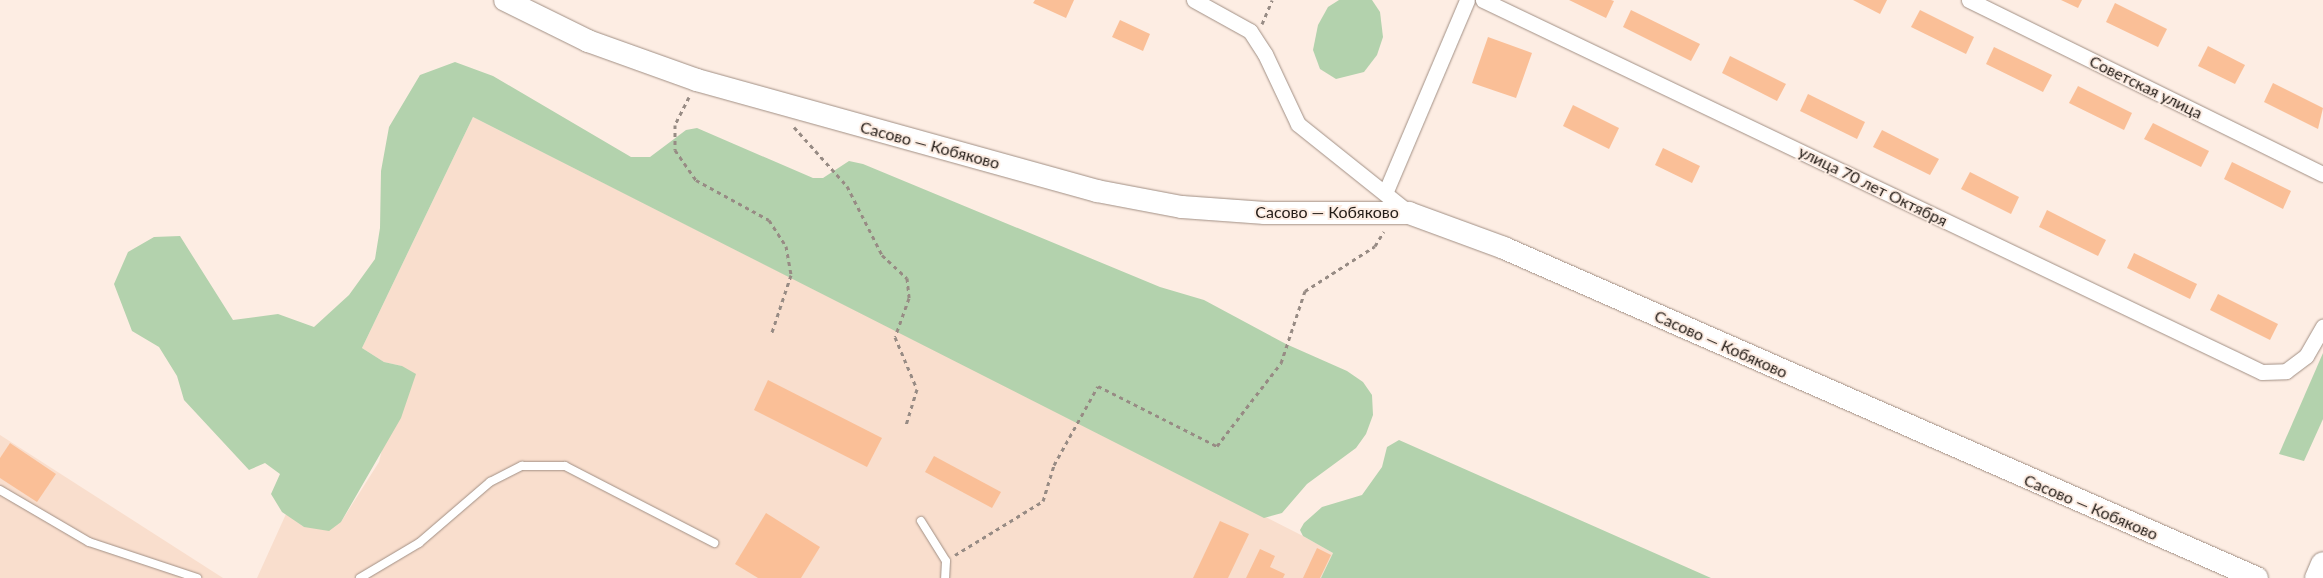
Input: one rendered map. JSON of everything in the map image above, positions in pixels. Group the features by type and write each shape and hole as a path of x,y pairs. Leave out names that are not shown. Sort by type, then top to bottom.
{"main road":[{"path":"2317,578 2323,564"}],"street":[{"name":"Сасово — Кобяково","path":"505,0 588,41 696,80 1097,191 1182,207 1265,213 1403,213 1504,248 2257,578"},
{"path":"1194,0 1257,38 1298,124 1328,151 1386,191 1403,213"},
{"path":"1386,191 1467,0"},
{"name":"улица 70 лет Октября","path":"1483,0 2262,372 2286,371 2306,356 2323,327"},
{"name":"Советская улица","path":"1969,0 2323,174"}],"lane":[{"path":"360,578 419,543 490,482 522,466 565,466 714,543"},
{"path":"0,490 89,542 197,578"},
{"path":"921,520 946,561 945,578"}],"path":[{"path":"1257,38 1272,0"},
{"path":"696,80 675,125 675,150 696,180 769,220 786,246 792,275 771,335"},
{"path":"782,104 789,121 855,198 882,254 907,278 909,298 895,337 916,389 906,424"},
{"path":"946,561 1043,501 1054,465 1098,386 1217,446 1281,363 1305,291 1375,246 1403,213"}],"shaded area":[{"path":"473,117 1303,536 1333,553 1321,578 257,578 286,514 304,527 341,522 379,462 402,366 384,362 362,348"},
{"path":"0,435 223,578 0,578"}],"green space":[{"path":"1339,0 1372,0 1380,12 1383,37 1377,55 1364,72 1336,79 1320,69 1313,50 1318,25 1328,7"},
{"path":"455,62 493,76 631,157 650,157 686,130 697,128 813,178 823,178 849,161 863,164 1160,287 1204,300 1286,344 1347,371 1363,382 1372,395 1373,415 1366,434 1356,448 1307,484 1282,513 1264,518 473,117 362,348 384,362 402,366 416,374 401,418 341,522 329,531 304,527 282,512 271,494 280,474 265,463 249,470 184,400 177,376 159,347 132,331 114,284 128,252 154,237 180,236 233,320 278,314 314,327 349,295 375,259 380,228 381,171 389,127 420,75"},
{"path":"2323,353 2323,419 2304,461 2279,454"},
{"path":"1399,440 1711,578 1321,578 1333,553 1303,536 1300,530 1304,523 1322,507 1362,495 1382,467 1387,447"}],"building":[{"path":"1035,0 1074,0 1066,18 1033,3"},
{"path":"1569,0 1611,0 1614,1 1606,18"},
{"path":"1853,0 1887,0 1880,14"},
{"path":"2061,0 2082,0 2078,8"},
{"path":"2115,3 2167,29 2158,47 2106,22"},
{"path":"1631,10 1700,44 1691,61 1623,27"},
{"path":"1920,10 1974,37 1966,54 1911,27"},
{"path":"1120,20 1150,34 1143,51 1112,37"},
{"path":"1488,37 1532,53 1516,98 1472,83"},
{"path":"2208,46 2245,65 2235,84 2198,66"},
{"path":"1994,47 2052,75 2043,92 1986,64"},
{"path":"1730,56 1786,84 1777,101 1722,73"},
{"path":"2273,83 2323,108 2318,129 2264,102"},
{"path":"2078,86 2132,113 2124,130 2069,103"},
{"path":"1808,94 1865,122 1857,139 1800,111"},
{"path":"1573,105 1619,128 1609,149 1563,126"},
{"path":"2153,123 2209,151 2201,167 2144,139"},
{"path":"1882,130 1939,159 1930,175 1873,147"},
{"path":"1663,148 1700,166 1692,183 1655,165"},
{"path":"2232,162 2291,191 2283,209 2224,179"},
{"path":"1970,172 2019,197 2011,214 1961,189"},
{"path":"2047,210 2106,240 2098,256 2039,227"},
{"path":"2134,253 2197,284 2190,299 2127,268"},
{"path":"2218,294 2278,324 2270,340 2210,310"},
{"path":"768,380 882,438 867,467 754,410"},
{"path":"10,443 56,474 37,502 0,478 0,458"},
{"path":"934,456 1001,492 992,508 925,472"},
{"path":"766,513 820,547 801,578 758,578 735,564"},
{"path":"1220,521 1249,534 1228,578 1193,578"},
{"path":"1317,548 1331,555 1320,578 1303,578"},
{"path":"1260,549 1275,556 1270,567 1285,574 1283,578 1246,578"}]}
